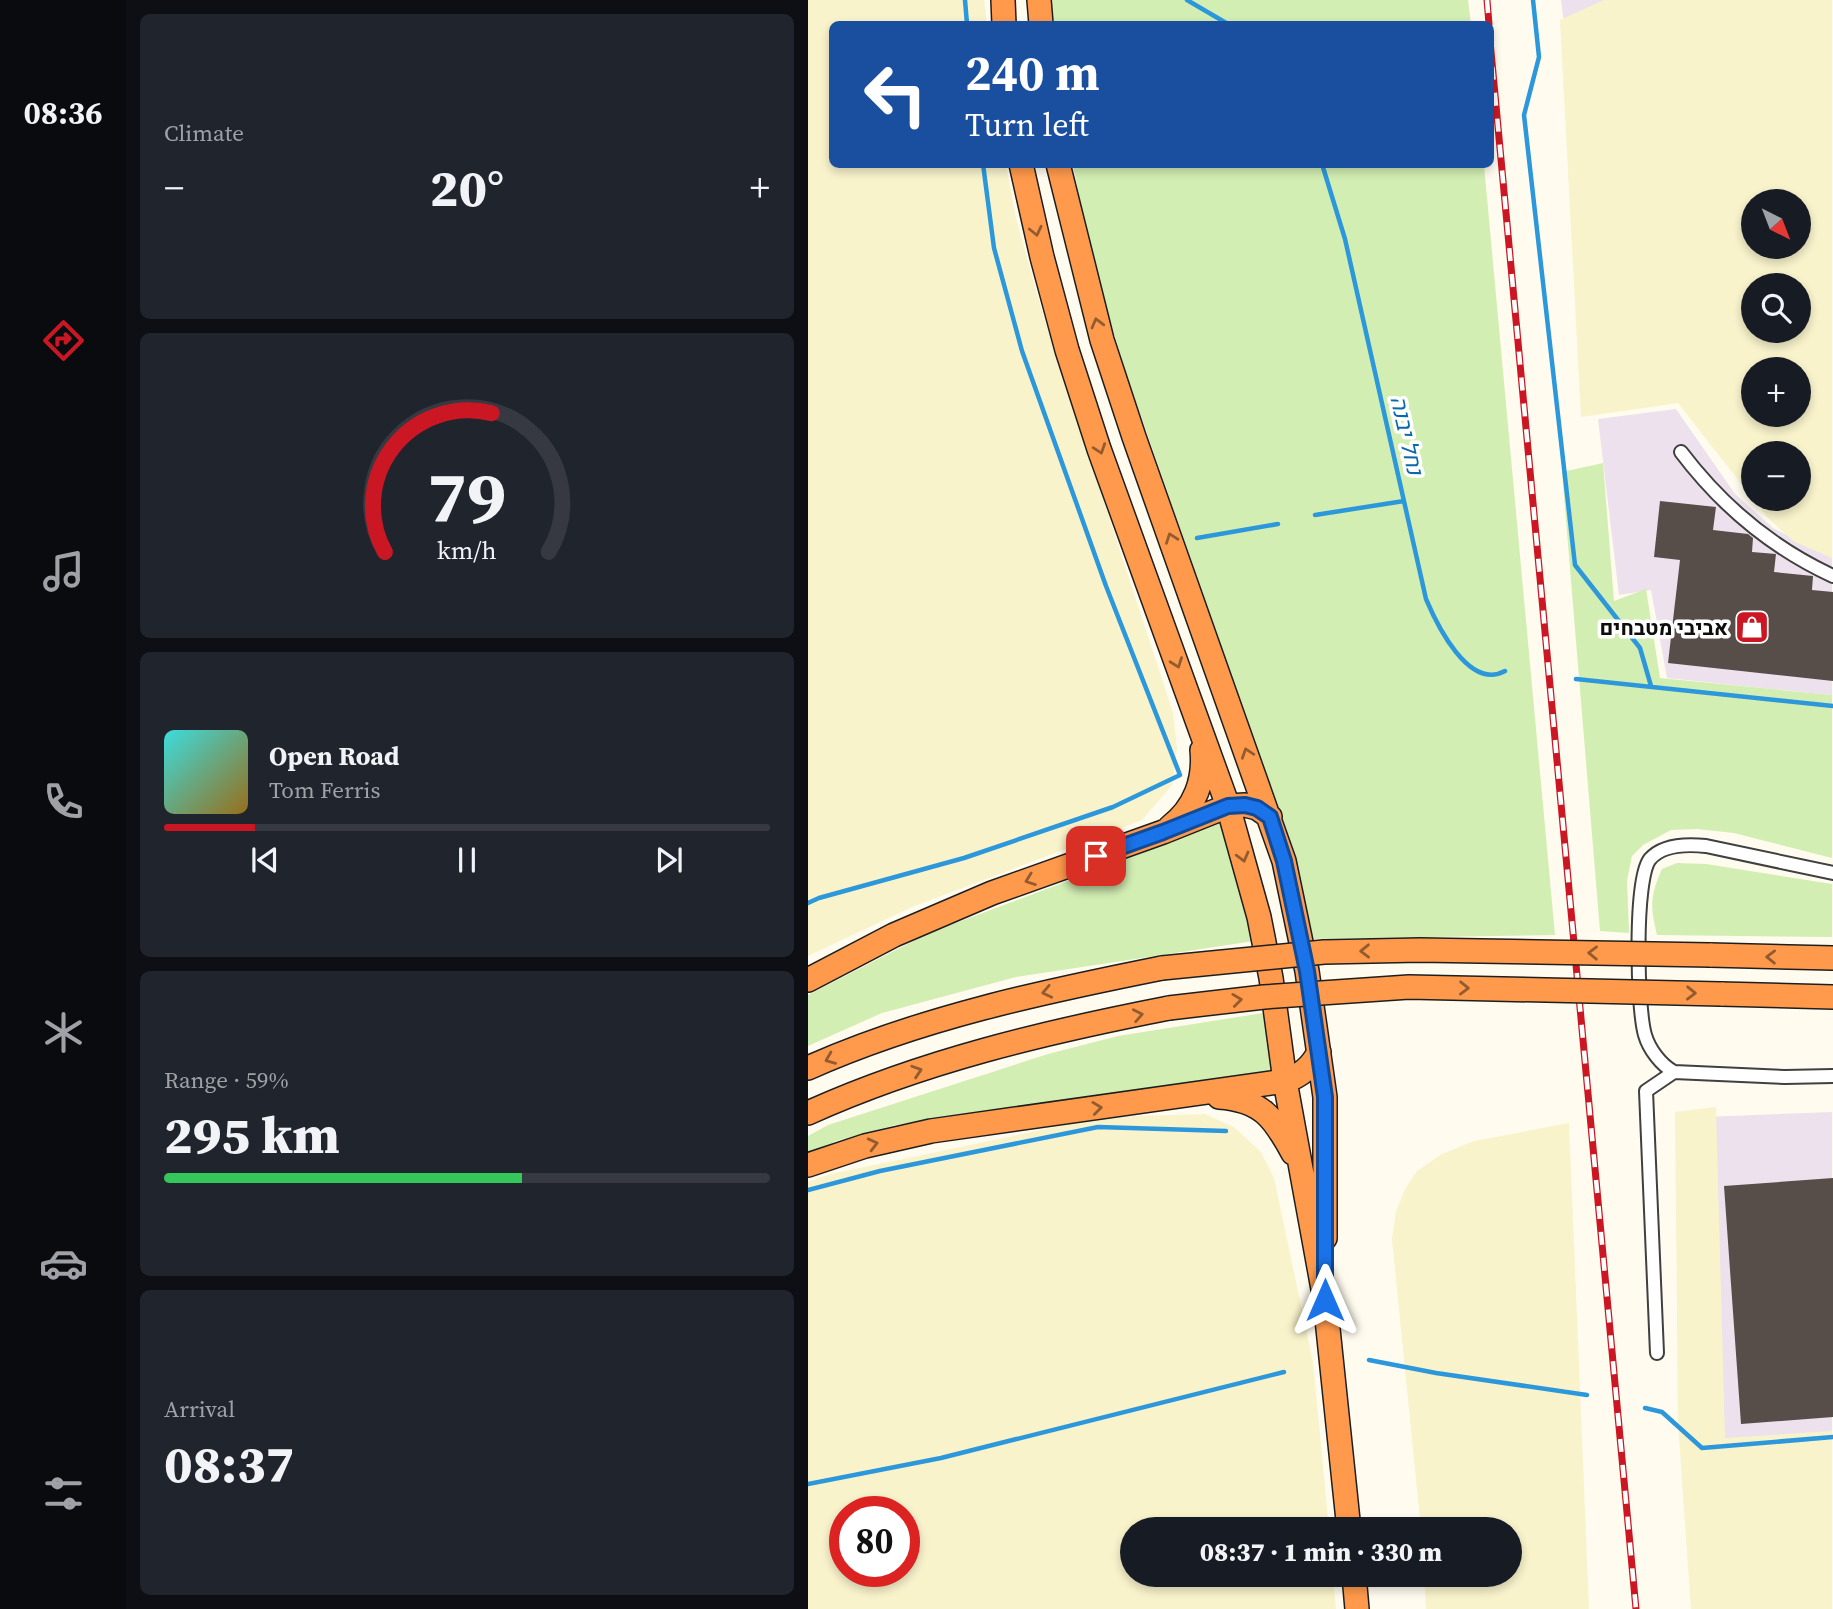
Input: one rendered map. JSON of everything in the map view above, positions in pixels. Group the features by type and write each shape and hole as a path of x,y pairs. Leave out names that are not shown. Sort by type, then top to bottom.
{"highway":[{"path":"1003,0 1004,21"},
{"path":"1039,0 1041,21"},
{"path":"1022,168 1067,350 1099,449 1228,806 1259,917 1271,978 1285,1081 1325,1300 1348,1517"},
{"path":"1059,168 1102,340 1284,861 1294,904 1325,1097 1325,1300"},
{"path":"1163,832 1181,817 1197,794 1202,780 1204,765 1198,723"},
{"path":"808,980 894,935 992,893 1228,806 1245,805 1257,808 1270,817"},
{"path":"808,1068 867,1044 972,1012 1030,996 1162,968 1324,951 1420,950 1832,958"},
{"path":"808,1113 881,1083 1040,1035 1169,1009 1264,997 1409,987 1832,999"},
{"path":"808,1165 865,1146 931,1131 1285,1081 1304,1071 1313,1063 1319,1052"},
{"path":"1192,1096 1225,1098 1258,1107 1279,1129 1302,1172"},
{"path":"1354,1587 1357,1609"}],"street":[{"path":"1681,452 1705,483 1733,512 1764,537 1803,562 1832,576"},
{"path":"1832,873 1737,852 1690,845 1663,850 1651,858 1644,870 1640,891 1640,975 1644,1034 1665,1067 1674,1072 1785,1077 1832,1076"},
{"path":"1657,1353 1646,1091 1674,1072"}],"shaded area":[{"path":"808,0 984,0 987,21 829,21 829,168 1007,168 1016,218 1043,315 1173,713 1177,748 1172,785 1142,820 912,907 808,956"},
{"path":"1561,0 1632,0 1565,31"},
{"path":"1604,0 1832,0 1832,558 1793,541 1762,511 1811,511 1811,441 1741,441 1741,484 1678,403 1581,417 1560,20"},
{"path":"1676,409 1741,499 1741,511 1754,511 1773,528 1800,542 1832,553 1832,695 1667,678 1651,590 1619,595 1598,419"},
{"path":"1716,1107 1725,1438 1832,1431 1832,1609 1691,1609 1678,1423 1675,1112"},
{"path":"1832,1112 1832,1434 1719,1441 1704,1117"},
{"path":"1205,1114 1234,1127 1261,1152 1274,1178 1313,1362 1328,1517 1120,1517 1120,1587 1334,1587 1336,1609 808,1609 808,1182 831,1174 1104,1117"},
{"path":"1569,1123 1589,1609 1426,1609 1425,1587 1522,1587 1522,1517 1420,1517 1392,1239 1396,1212 1405,1189 1417,1171 1442,1154 1474,1141"}],"green space":[{"path":"1051,0 1468,0 1471,21 1054,21"},
{"path":"1074,168 1484,168 1555,935 1308,939 1280,815 1125,370 1092,260"},
{"path":"1603,463 1614,601 1646,589 1660,678 1832,695 1832,858 1734,833 1697,829 1671,830 1643,845 1632,856 1627,880 1629,933 1600,931 1562,472"},
{"path":"1221,820 1254,941 1016,977 882,1013 808,1046 808,995 929,933 1137,855"},
{"path":"1677,863 1706,864 1832,884 1832,937 1657,935 1652,908 1653,894 1662,869"},
{"path":"1263,1013 1277,1073 895,1125 836,1141 808,1155 808,1136 828,1125 1048,1054 1118,1036"}],"building":[{"name":"אביבי מטבחים","path":"1660,501 1716,507 1713,530 1748,534 1753,538 1752,552 1776,554 1774,572 1813,576 1812,590 1833,592 1833,681 1668,663 1680,560 1654,557"},
{"path":"1833,1178 1833,1417 1741,1424 1724,1186"}],"waterway":[{"path":"965,0 967,21"},
{"name":"נחל יבנה","path":"1187,0 1223,21"},
{"path":"1533,0 1539,57 1524,115 1575,565 1640,648 1651,686"},
{"path":"808,903 964,858 1113,807 1180,775 1106,586 1022,351 994,248 984,168"},
{"name":"נחל יבנה","path":"1323,168 1345,239 1426,599 1446,638 1467,664 1479,672 1492,675 1505,671"},
{"path":"1315,515 1404,501"},
{"path":"1197,538 1278,524"},
{"name":"נחל יבנה","path":"1576,679 1833,706"},
{"path":"808,1190 880,1171 1098,1127 1226,1131"},
{"path":"1369,1360 1436,1373 1587,1395"},
{"path":"808,1484 941,1458 1284,1372"},
{"path":"1645,1408 1662,1412 1702,1448 1833,1437"}],"railway":[{"path":"1487,0 1489,21"},
{"path":"1494,84 1636,1609"}],"place":[{"name":"אביבי מטבחים","path":"1752,627"}],"route":[{"path":"1096,856 1228,806 1245,805 1257,808 1270,817 1294,904 1307,971 1325,1097 1325,1300"}]}
